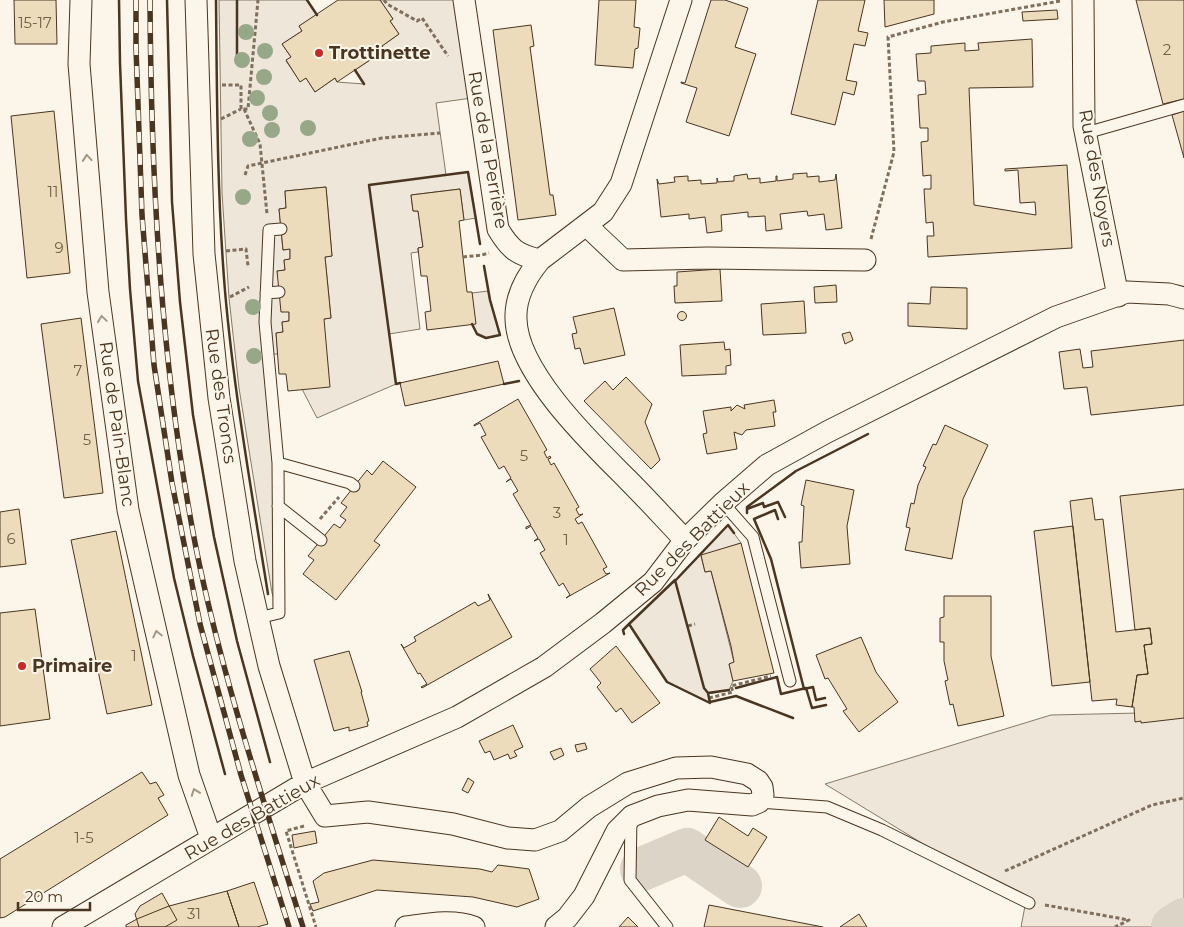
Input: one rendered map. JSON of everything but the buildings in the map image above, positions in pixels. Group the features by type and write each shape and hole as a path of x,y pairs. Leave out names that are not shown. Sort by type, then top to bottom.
{"street":[{"name":"Rue de Pain-Blanc","path":"81,0 79,64 98,292 128,510 189,774 211,838"},
{"name":"Rue des Troncs","path":"196,0 204,254 219,398 245,561 269,666 305,783 325,816 368,812 453,824 508,838 535,840 560,831 589,807 628,783 676,768 711,768 747,774 758,781 762,787 761,799"},
{"name":"Rue de la Perrière","path":"464,0 498,229 508,245 526,257 540,260"},
{"path":"681,0 621,184 603,212 540,260 527,275 519,295 516,318 519,338 532,368 559,407 685,540"},
{"name":"Rue des Noyers","path":"1083,0 1086,133 1118,296"},
{"path":"586,225 623,260 708,258 865,260"},
{"name":"Rue des Battieux","path":"63,927 305,783 457,717 544,667 603,624 653,582 685,540 723,503 767,465 827,432 1056,317 1127,292 1169,294 1184,298"},
{"path":"556,927 568,918 584,896 617,830 632,816 658,806 688,800 752,805 761,799"},
{"path":"406,927 442,922 467,924 474,927"}],"lane":[{"path":"1086,133 1184,105"},
{"path":"258,618 279,614 278,463 273,354 265,322 266,293 275,230"},
{"path":"266,293 279,292"},
{"path":"278,463 350,483 354,486"},
{"path":"723,503 753,537 789,676"},
{"path":"278,506 321,540"},
{"path":"761,799 827,808 882,830 1029,904"},
{"path":"632,816 630,880 667,927"}],"path":[{"path":"220,119 243,109 248,109 258,0"},
{"path":"384,0 387,4 417,21 422,18 449,58"},
{"path":"865,260 894,152 888,37 943,22 1068,0"},
{"path":"220,80 220,89"},
{"path":"241,88 243,109 260,144 275,230"},
{"path":"220,109 220,127"},
{"path":"244,176 248,166 382,138 440,133"},
{"path":"225,247 226,255"},
{"path":"246,252 248,269"},
{"path":"463,257 476,256"},
{"path":"229,289 229,298 250,287"},
{"path":"688,626 695,624"},
{"path":"709,698 733,692 731,686 789,676"},
{"path":"991,885 1007,869 1152,805 1184,798"},
{"path":"306,826 286,831 316,927"},
{"path":"1029,904 1042,904 1129,920 1115,927"}],"shaded area":[{"path":"219,0 307,0 317,15 299,26 302,31 282,44 291,57 286,61 300,81 306,78 315,92 335,78 337,82 364,84 355,70 385,50 382,46 399,34 390,21 393,19 380,0 465,0 479,97 436,103 446,175 468,172 476,218 464,220 460,189 411,195 413,211 418,211 423,247 418,248 418,252 411,253 420,329 389,334 396,384 317,418 302,389 324,319 331,318 325,257 332,256 326,187 285,191 286,208 279,209 283,250 290,249 290,259 284,260 285,270 277,271 289,312 289,321 282,322 283,332 276,333 278,354 269,354 279,613 272,593 239,388 229,298 222,193"},
{"path":"488,291 500,335 486,338 477,334 472,324 472,293"},
{"path":"728,525 741,543 701,556 705,572 711,571 734,662 729,664 733,681 729,690 708,694 710,703 667,682 629,624"},
{"path":"1184,712 1184,927 1021,927 1025,906 825,784 1051,715"}],"waterway":[{"path":"642,869 687,850 740,886"},
{"path":"1173,927 1184,920"}],"railway":[{"path":"136,0 142,215 154,365 172,483 200,624 241,775 289,927"},
{"path":"150,0 153,138 160,275 166,344 184,480 196,548 218,644 259,786 303,927"}],"wall":[{"path":"119,0 126,219 138,381 174,578 225,774"},
{"path":"167,0 172,202 180,302 193,415 214,537 237,641 270,762"},
{"path":"216,0 219,182 225,291 238,405 268,594"},
{"path":"237,0 237,56"},
{"path":"307,0 317,15"},
{"path":"355,70 364,84"},
{"path":"400,383 396,384 369,185 468,172 480,244"},
{"path":"472,324 477,334 486,338 500,335 490,300 484,266"},
{"path":"504,384 519,381"},
{"path":"747,513 747,507 796,471 868,434"},
{"path":"747,509 763,503 764,507 778,502 785,517"},
{"path":"778,519 775,510 754,519 771,559 804,689 813,687 816,700 825,698"},
{"path":"674,582 728,525 734,533"},
{"path":"675,580 704,688 708,693 710,703 667,682 629,624 675,580"},
{"path":"624,634 623,630 630,623"},
{"path":"736,688 777,677 781,694 806,688 812,708 826,705"},
{"path":"708,693 729,690"},
{"path":"710,702 736,696 793,718"}],"place":[{"name":"Trottinette","path":"319,53"},
{"name":"Primaire","path":"22,666"}]}
